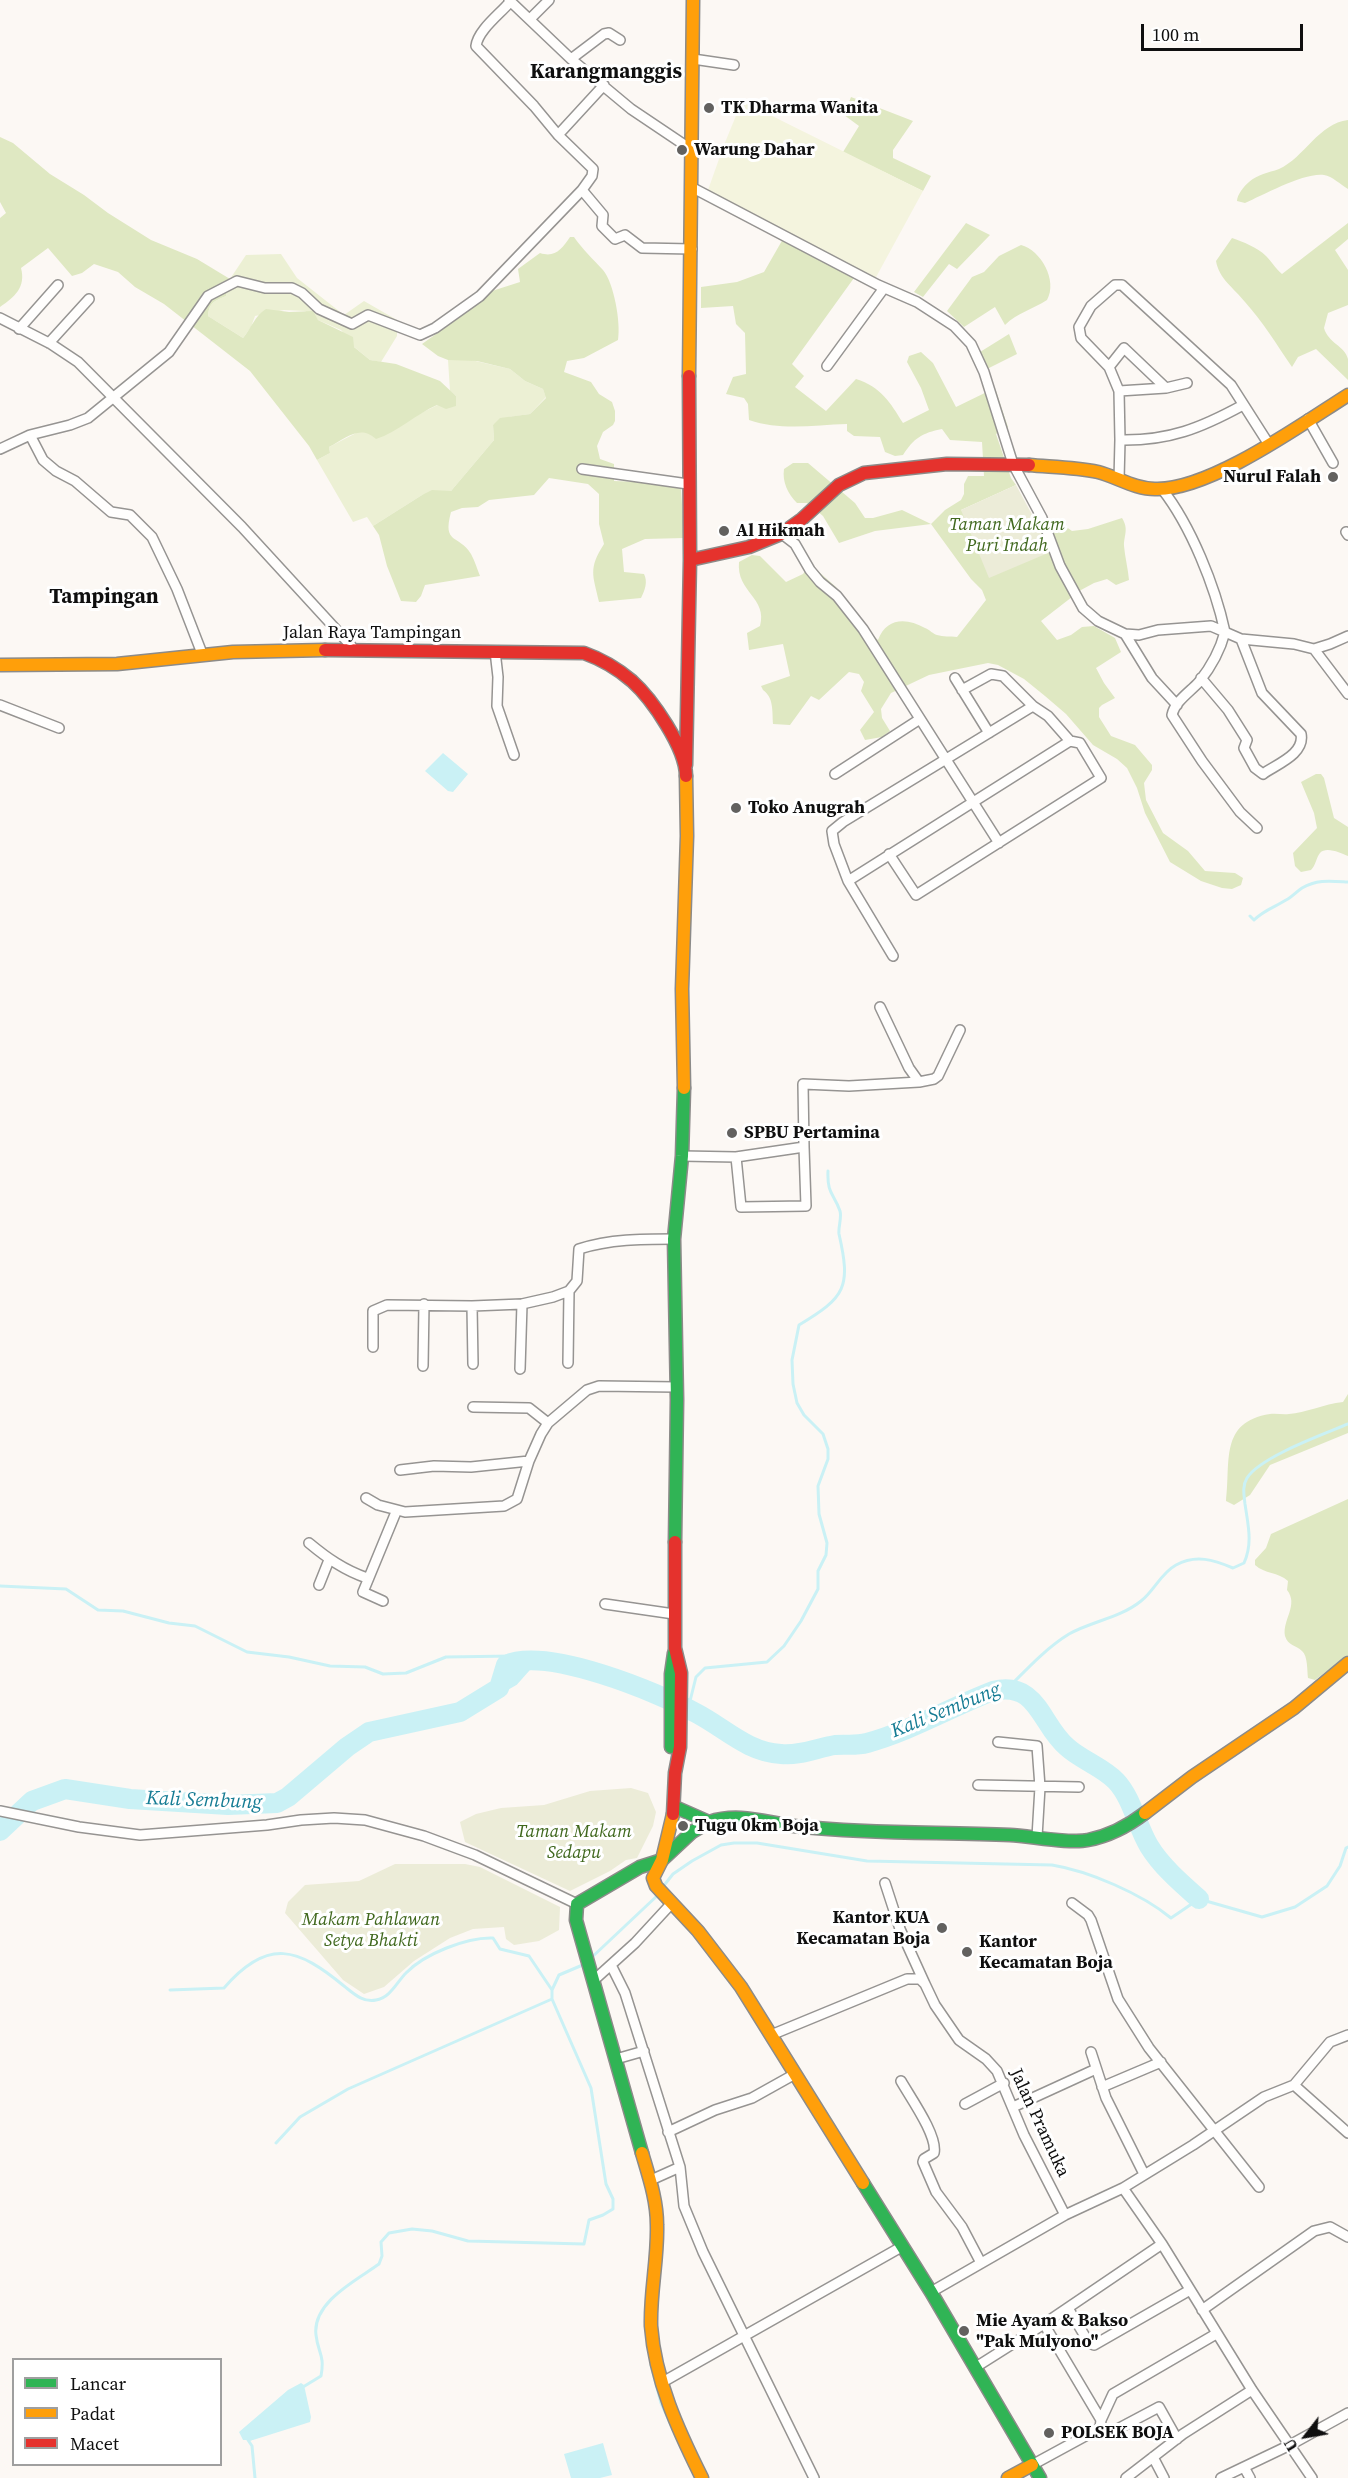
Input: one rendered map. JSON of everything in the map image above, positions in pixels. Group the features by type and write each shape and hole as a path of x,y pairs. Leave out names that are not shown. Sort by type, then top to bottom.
{"main road":[{"path":"693,0 693,188 688,484 690,560 682,1156 674,1239 675,1807 662,1860 653,1878 656,1886 718,1956 771,2035 931,2292 1040,2478"},
{"path":"690,560 719,555 782,534 831,489 864,473 940,463 1013,464 1092,471 1140,488 1162,489 1194,481 1232,466 1348,395"},
{"name":"Jalan Raya Tampingan","path":"0,665 117,664 233,652 354,649 584,653 614,667 632,681 657,711 678,747 686,769"},
{"path":"702,2478 674,2422 661,2383 651,2323 659,2224 651,2180 576,1920 577,1904 632,1871 662,1860 692,1832 721,1818 745,1817 764,1819 788,1826 865,1833 1011,1835 1086,1840 1127,1827 1150,1808 1294,1708 1348,1663"},
{"path":"675,1807 709,1822"},
{"path":"1008,2478 1032,2465"}],"street":[{"path":"530,19 549,0"},
{"path":"0,449 30,435 80,422 114,398 169,352 208,296 237,281 265,288 292,288 302,293 319,309 342,321 352,324 368,315 416,335 424,334 480,296 582,190 592,176 593,169 558,135 476,46 477,40 510,1 571,59 631,109 692,150"},
{"path":"571,59 604,34 609,33 620,40"},
{"path":"693,59 734,65"},
{"path":"558,135 604,85"},
{"path":"693,188 884,288 917,302 954,326 971,344 984,372 1013,464 1042,518 1060,566 1083,608 1098,621 1125,634 1139,635 1158,630 1211,626 1241,639 1294,644 1314,649 1348,636"},
{"path":"582,190 603,215 602,226 615,239 625,235 642,248 692,249"},
{"path":"19,329 58,285"},
{"path":"1119,480 1119,391 1109,367 1081,338 1079,327 1091,306 1115,285 1122,285 1221,374 1231,385 1268,443"},
{"path":"827,366 884,288"},
{"path":"49,343 89,299"},
{"path":"0,318 49,343 78,362 242,527 354,649"},
{"path":"1109,367 1124,348 1166,388"},
{"path":"1119,391 1166,388 1187,383"},
{"path":"1120,440 1156,439 1181,434 1208,424 1243,405"},
{"path":"1308,420 1332,463"},
{"path":"30,435 43,460 56,471 75,481 111,512 130,515 152,537 177,589 203,656"},
{"path":"582,469 688,484"},
{"path":"1162,489 1179,511 1219,604 1225,632 1220,650 1201,678 1172,711 1175,722 1240,812 1257,828"},
{"path":"782,534 795,544 810,570 837,596 863,629 999,843"},
{"path":"1125,634 1152,678 1177,705"},
{"path":"1201,678 1228,710 1247,740 1244,748 1256,768 1263,774 1296,752 1302,742 1301,734 1262,693 1241,639"},
{"path":"1314,649 1348,694"},
{"path":"495,651 498,677 497,706 514,755"},
{"path":"889,854 916,895 1101,778 1080,743 1070,741 1048,716 1033,706 1003,676 996,673 991,674 962,690"},
{"path":"956,678 989,733"},
{"path":"0,705 59,728"},
{"path":"893,956 848,881 834,844 832,831 843,822 1033,706"},
{"path":"835,774 920,719"},
{"path":"848,881 1070,741"},
{"path":"880,1007 909,1068 919,1082"},
{"path":"736,1157 741,1207 806,1206 803,1084 849,1086 919,1082 938,1076 960,1030"},
{"path":"682,1156 736,1157 804,1147"},
{"path":"373,1347 373,1311 387,1305 522,1304 569,1291 577,1281 579,1249 633,1238 674,1239"},
{"path":"568,1363 569,1291"},
{"path":"423,1366 424,1304"},
{"path":"520,1369 522,1304"},
{"path":"472,1306 474,1364"},
{"path":"366,1498 396,1512 511,1504 517,1499 529,1461 548,1423 587,1390 599,1386 676,1387"},
{"path":"473,1407 529,1408 548,1423"},
{"path":"400,1470 434,1466 471,1467 529,1461"},
{"path":"383,1601 363,1592 396,1512"},
{"path":"309,1543 329,1560 350,1572 367,1578"},
{"path":"319,1585 329,1560"},
{"path":"605,1604 674,1614"},
{"path":"998,1742 1037,1746 1040,1787 1037,1837"},
{"path":"978,1785 1079,1787"},
{"path":"0,1811 44,1818 79,1827 140,1835 267,1825 301,1820 334,1818 366,1820 424,1836 476,1855 577,1904"},
{"name":"Jalan Pramuka","path":"885,1883 900,1929 935,2005 959,2040 986,2059 997,2071 1024,2135 1065,2215"},
{"path":"1072,1903 1088,1915 1118,1999 1149,2048 1259,2187"},
{"path":"592,1977 611,1965 671,1904"},
{"path":"611,1965 625,1993 680,2167 684,2206 703,2252 814,2478"},
{"path":"771,2035 907,1979 920,1979 925,1984"},
{"path":"931,2292 1065,2215 1123,2188 1264,2097 1294,2085 1330,2042 1343,2036"},
{"path":"1091,2052 1102,2087 1144,2174"},
{"path":"616,2059 645,2053"},
{"path":"1102,2087 1161,2062"},
{"path":"1013,2107 1096,2069"},
{"path":"668,2132 716,2110 752,2098 795,2074"},
{"path":"901,2081 929,2130 935,2146 934,2153 924,2158 923,2162 936,2192 962,2227 981,2263"},
{"path":"965,2104 1004,2083"},
{"path":"1294,2085 1348,2133"},
{"path":"651,2180 680,2167"},
{"path":"1123,2188 1162,2244 1252,2390 1312,2478"},
{"path":"1202,2310 1314,2230 1330,2227 1348,2237"},
{"path":"976,2367 1162,2244"},
{"path":"661,2383 903,2246"},
{"path":"1068,2308 1089,2343 1094,2345 1190,2290"},
{"path":"1044,2324 1100,2424 1110,2433 1159,2408 1177,2439"},
{"path":"1032,2465 1100,2424 1113,2394 1216,2334"},
{"path":"1126,2478 1177,2439 1252,2390"},
{"path":"1221,2478 1290,2445 1348,2413"},
{"path":"1153,2457 1164,2478"},
{"path":"1244,2467 1250,2478"}],"green space":[{"path":"851,97 913,121 893,150 893,158 931,176 923,191 843,152 859,126 844,115"},
{"path":"742,101 923,191 875,279 708,190"},
{"path":"1348,120 1348,189 1330,177 1316,175 1284,185 1245,203 1237,201 1241,191 1252,179 1288,164 1328,127"},
{"path":"0,137 13,143 50,174 151,240 197,259 230,279 226,296 213,303 208,316 243,338 266,309 289,312 313,311 318,320 353,337 354,347 370,360 396,364 440,381 456,396 456,406 446,409 437,405 376,439 364,433 353,434 329,447 330,453 317,460 309,446 250,371 164,304 135,287 118,272 94,264 82,273 72,276 48,248 21,268 21,286 0,307 0,218 6,213 0,202"},
{"path":"966,223 990,235 957,269 949,264 923,297 914,292"},
{"path":"1348,223 1348,239 1335,250 1348,270 1348,305 1328,313 1324,328 1348,359 1348,380 1316,349 1298,357 1292,367 1258,318 1220,273 1216,261 1232,238 1262,253 1282,274"},
{"path":"787,232 859,271 792,364 804,376 795,387 826,411 856,379 865,382 889,402 903,423 929,410 921,388 907,362 909,356 921,352 933,363 956,407 995,388 1008,427 996,434 1011,478 1016,485 961,510 1048,553 1040,531 1057,526 1065,526 1072,531 1088,529 1122,518 1126,529 1124,546 1129,580 1116,585 1107,579 1094,583 1081,590 1041,621 1057,640 1071,635 1082,627 1094,626 1115,638 1121,652 1096,668 1115,698 1099,708 1099,717 1111,736 1135,745 1152,765 1152,770 1144,783 1146,800 1163,833 1188,851 1205,871 1235,873 1243,878 1241,885 1232,889 1222,888 1201,881 1170,862 1145,813 1137,788 1127,768 1117,759 1093,745 1066,714 1024,679 998,665 988,663 929,675 891,693 881,709 882,718 890,731 882,737 865,740 860,730 874,712 861,691 864,682 859,674 849,672 819,700 811,696 790,725 773,724 771,701 761,686 790,676 783,644 749,650 747,633 760,626 761,616 760,608 742,581 739,562 752,555 760,556 786,582 803,574 810,564 836,587 867,630 878,640 886,627 904,621 918,624 937,635 957,637 986,600 982,590 971,579 931,524 945,510 961,500 968,476 984,476 982,442 950,440 942,429 919,437 903,455 895,456 885,452 880,437 854,436 847,431 847,424 785,426 749,420 748,404 744,398 726,394 733,377 746,374 745,333 736,324 733,306 701,308 701,287 737,282 764,272"},
{"path":"570,237 574,237 607,276 616,304 619,333 618,340 584,358 567,361 564,372 591,382 599,394 612,402 615,421 603,432 597,446 600,459 614,464 614,481 666,483 681,488 684,538 645,539 622,549 624,572 644,574 645,589 641,598 599,602 593,572 604,544 599,524 599,494 588,484 549,478 534,495 489,500 478,507 462,508 451,512 450,535 471,554 480,576 425,585 416,602 401,601 387,566 379,535 373,526 432,490 451,491 494,440 493,425 500,418 530,414 546,398 543,389 525,381 510,369 477,361 448,360 438,356 422,344 474,307 492,291 520,282 518,269 540,253 550,254 558,251"},
{"path":"1021,245 1035,253 1046,267 1050,284 1047,300 1005,325 995,307 964,327 947,311 972,277 984,272 999,256"},
{"path":"281,254 297,278 344,315 364,301 397,320 397,336 381,362 370,360 353,346 341,330 318,320 305,311 284,310 255,316 243,338 208,316 213,303 226,296 230,279 246,255"},
{"path":"1009,334 1017,354 987,369 980,352"},
{"path":"467,359 510,369 525,381 543,389 546,397 530,414 509,417 493,425 494,440 451,491 422,495 373,526 367,517 353,522 317,460 330,453 329,447 360,431 369,433 409,419 456,396 450,391 448,360"},
{"path":"793,463 808,463 855,503 865,518 902,510 931,524 875,531 839,543 823,516 807,503 797,503 791,496 786,487 784,469"},
{"name":"Taman Makam Puri Indah","path":"1016,485 1036,522 1048,553 989,578 961,510"},
{"path":"1316,774 1321,774 1324,778 1334,818 1348,827 1348,856 1334,851 1323,851 1311,870 1301,872 1295,866 1293,853 1317,828 1314,813 1301,782"},
{"path":"1348,1394 1348,1433 1270,1465 1250,1495 1234,1505 1226,1501 1231,1446 1242,1425 1254,1418 1270,1414 1295,1413 1343,1402"},
{"path":"1348,1499 1348,1655 1315,1680 1308,1678 1304,1653 1288,1642 1285,1636 1291,1607 1287,1590 1288,1581 1259,1568 1255,1565 1255,1560 1266,1548 1271,1534"},
{"name":"Taman Makam Sedapu","path":"631,1788 648,1793 656,1812 653,1826 637,1858 626,1860 610,1871 570,1891 465,1842 460,1822 476,1814 501,1808 544,1805 590,1791"},
{"name":"Makam Pahlawan Setya Bhakti","path":"395,1864 465,1864 480,1867 560,1907 559,1930 539,1941 514,1945 506,1939 504,1927 473,1929 450,1938 414,1961 384,1987 364,1994 343,1980 285,1913 288,1902 305,1885 359,1881"}],"water":[{"path":"443,753 468,774 453,792 448,791 425,771"},
{"path":"301,2383 304,2385 310,2422 253,2440 243,2440 239,2432 288,2390"},
{"path":"603,2443 612,2475 600,2478 571,2478 564,2454"}],"waterway":[{"path":"1250,916 1254,920 1313,883 1348,882"},
{"path":"688,1709 696,1677 705,1668 767,1662 784,1646 818,1589 818,1571 826,1555 827,1543 819,1514 818,1486 828,1459 828,1449 823,1434 804,1415 797,1403 792,1360 799,1325 835,1298 844,1279 843,1252 839,1231 840,1214 830,1189 828,1171"},
{"name":"Kali Sembung","path":"1007,1689 1044,1653 1069,1634 1133,1607 1176,1565 1198,1559 1233,1568 1244,1563 1249,1541 1244,1491 1247,1478 1254,1470 1278,1454 1348,1424"},
{"path":"0,1586 66,1589 98,1610 123,1611 169,1623 195,1626 247,1652 289,1657 330,1666 365,1667 383,1674 406,1673 446,1657 512,1656 516,1661"},
{"name":"Kali Sembung","path":"0,1831 32,1801 65,1789 130,1799 228,1805 277,1803 288,1797 347,1747 369,1732 460,1712 499,1688 506,1665 524,1661 547,1662 601,1674 655,1694 696,1713 757,1749 781,1754 802,1753 835,1745 867,1743 899,1732 993,1691 1008,1689 1020,1692 1037,1707 1067,1747 1116,1781 1122,1788 1145,1838 1159,1861 1199,1899"},
{"name":"Kali Sembung","path":"499,1688 513,1680 529,1662"},
{"path":"662,1888 673,1874 721,1845 757,1843 867,1861 1052,1865 1082,1872 1115,1885 1145,1900 1171,1918 1199,1899 1262,1917 1295,1907 1327,1886 1340,1866 1348,1847"},
{"path":"590,1959 659,1894"},
{"path":"170,1990 224,1988 255,1961 269,1955 283,1954 297,1956 312,1963 359,1997 371,2001 381,1999 389,1993 406,1973 424,1959 446,1948 483,1938 493,1938 500,1949 529,1956 552,1990"},
{"path":"303,2387 321,2376 322,2359 316,2335 321,2312 338,2293 379,2264 382,2256 381,2242 389,2233 412,2229 432,2231 468,2241 584,2244 589,2220 613,2209 613,2199 606,2184 591,2088 552,1999 552,1990 559,1975 585,1964"},
{"path":"276,2143 300,2117 348,2089 552,1999"},
{"path":"651,2365 661,2403 673,2430"},
{"path":"251,2439 248,2440 252,2446 255,2478"}],"traffic: fast":[{"path":"675,1542 677,1400 674,1239 682,1156 684,1088"},
{"path":"671,1747 671,1674 674,1653"},
{"path":"675,1807 709,1822 745,1818 792,1826 830,1829 1010,1835 1071,1841 1088,1840 1111,1833 1145,1813"},
{"path":"642,2153 576,1920 577,1904 640,1867 662,1860 692,1832 709,1822"},
{"path":"863,2183 931,2292 1040,2478"}],"traffic: slow":[{"path":"689,376 693,0"},
{"path":"1029,465 1098,472 1148,488 1177,487 1228,468 1281,438 1348,395"},
{"path":"0,665 117,664 233,652 325,650"},
{"path":"684,1088 682,989 687,836 686,776"},
{"path":"1145,1813 1192,1777 1294,1708 1348,1663"},
{"path":"673,1814 662,1860 653,1878 656,1886 698,1931 741,1987 863,2183"},
{"path":"642,2153 657,2216 651,2313 653,2346 669,2404 702,2478"},
{"path":"1008,2478 1032,2465"}],"traffic: jam":[{"path":"686,765 690,560 689,376"},
{"path":"690,560 749,547 781,534 802,519 839,485 864,473 947,464 1029,465"},
{"path":"325,650 584,653 621,672 640,689 674,738 686,776"},
{"path":"673,1814 675,1773 680,1747 681,1673 675,1648 675,1542"}],"place":[{"name":"TK Dharma Wanita","path":"709,108"},
{"name":"Warung Dahar","path":"682,150"},
{"name":"Nurul Falah","path":"1333,477"},
{"name":"Al Hikmah","path":"724,531"},
{"name":"Toko Anugrah","path":"736,808"},
{"name":"SPBU Pertamina","path":"732,1133"},
{"name":"Tugu 0km Boja","path":"683,1826"},
{"name":"Kantor KUA Kecamatan Boja","path":"942,1928"},
{"name":"Kantor Kecamatan Boja","path":"967,1952"},
{"name":"Mie Ayam & Bakso \"Pak Mulyono\"","path":"964,2331"},
{"name":"POLSEK BOJA","path":"1049,2433"}],"district":[{"name":"Karangmanggis","path":"606,73"},
{"name":"Tampingan","path":"104,598"}]}
